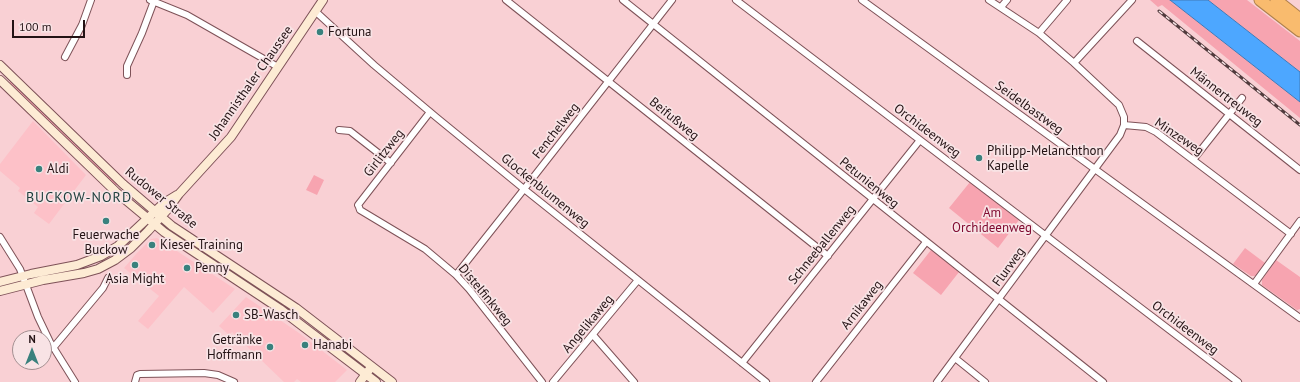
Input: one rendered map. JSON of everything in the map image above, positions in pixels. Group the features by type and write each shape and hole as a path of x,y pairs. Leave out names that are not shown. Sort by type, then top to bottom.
{"highway":[{"path":"1260,0 1300,31"},
{"path":"1276,0 1300,19"}],"main road":[{"name":"Johannisthaler Chaussee","path":"0,290 24,280 77,266 102,256 118,246 148,218 158,214 179,194 231,137 323,0"},
{"name":"Rudower Straße","path":"0,65 123,184 158,214 184,234 273,292 392,382"},
{"name":"Rudower Straße","path":"0,80 116,192 164,232 267,300 375,382"},
{"path":"116,192 123,184"},
{"name":"Johannisthaler Chaussee","path":"0,282 84,273 104,266 126,253 155,224 158,214"},
{"path":"267,300 273,292"},
{"path":"344,357 350,349"},
{"path":"360,382 372,366"},
{"path":"375,382 380,372"}],"street":[{"path":"65,57 82,25 91,0"},
{"path":"127,75 127,66 142,33 152,0 187,15 278,67"},
{"name":"Beifußweg","path":"506,0 828,256"},
{"name":"Petunienweg","path":"623,0 1103,382"},
{"name":"Fenchelweg","path":"456,275 672,0"},
{"name":"Orchideenweg","path":"736,0 1238,382"},
{"name":"Seidelbastweg","path":"862,0 1300,318"},
{"path":"989,0 1040,33 1074,63 1119,105 1124,117 1124,125"},
{"path":"1001,8 1007,0"},
{"path":"1040,33 1067,0"},
{"path":"1074,63 1132,0"},
{"name":"Glockenblumenweg","path":"315,11 374,65 524,190 766,382"},
{"name":"Männertreuweg","path":"1137,41 1300,170"},
{"name":"Rudower Straße","path":"0,80 7,72"},
{"path":"1194,160 1242,98"},
{"name":"Girlitzweg","path":"360,208 358,205 430,112"},
{"name":"Flurweg","path":"937,382 1120,135 1124,125"},
{"name":"Minzeweg","path":"1124,125 1146,127 1153,130 1291,234"},
{"path":"339,130 350,131 391,163"},
{"name":"Schneeballenweg","path":"742,363 920,140"},
{"name":"Distelfinkweg","path":"360,208 425,249 456,275 470,289 542,382"},
{"path":"1254,284 1300,221"},
{"path":"0,237 10,252 24,280 40,321 53,348 75,382"},
{"name":"Arnikaweg","path":"816,382 926,242"},
{"path":"53,348 105,285 108,278"},
{"name":"Angelikaweg","path":"553,382 638,280"},
{"path":"593,335 634,382"},
{"path":"955,358 985,382"},
{"path":"136,382 137,375 140,374 204,373 218,374 234,382"}],"shaded area":[{"path":"33,121 86,175 49,224 34,213 38,207 18,191 20,188 0,171 0,164"},
{"path":"157,238 235,289 213,313 184,287 148,329 138,321 159,296 124,268 151,239"},
{"path":"246,297 299,333 347,370 335,382 301,382 297,379 294,382 284,382 232,332 229,335 219,326"}],"green space":[{"path":"1150,0 1170,0 1300,102 1300,118 1162,5 1158,7"},
{"path":"1208,0 1247,0 1300,41 1300,72"},
{"path":"11,80 118,185 115,185 102,173 9,83"},
{"path":"314,175 324,180 317,195 306,190"},
{"name":"Am Orchideenweg","path":"970,182 1019,220 998,248 949,208"},
{"path":"1245,248 1265,263 1256,276 1251,276 1233,264"},
{"path":"931,250 959,272 941,295 913,273"},
{"path":"1276,260 1300,277 1300,309 1297,310 1262,285 1262,280"}],"water":[{"path":"1170,0 1208,0 1300,72 1300,102"}],"railway":[{"path":"1159,11 1300,125"}],"place":[{"name":"Fortuna","path":"320,32"},
{"name":"Philipp-Melanchthon Kapelle","path":"979,158"},
{"name":"Aldi","path":"39,169"},
{"name":"Feuerwache Buckow","path":"106,221"},
{"name":"Kieser Training","path":"152,245"},
{"name":"Asia Might","path":"135,265"},
{"name":"Penny","path":"187,268"},
{"name":"SB-Wasch","path":"236,315"},
{"name":"Hanabi","path":"305,345"},
{"name":"Getränke Hoffmann","path":"270,347"}],"district":[{"name":"BUCKOW-NORD","path":"79,198"}]}
